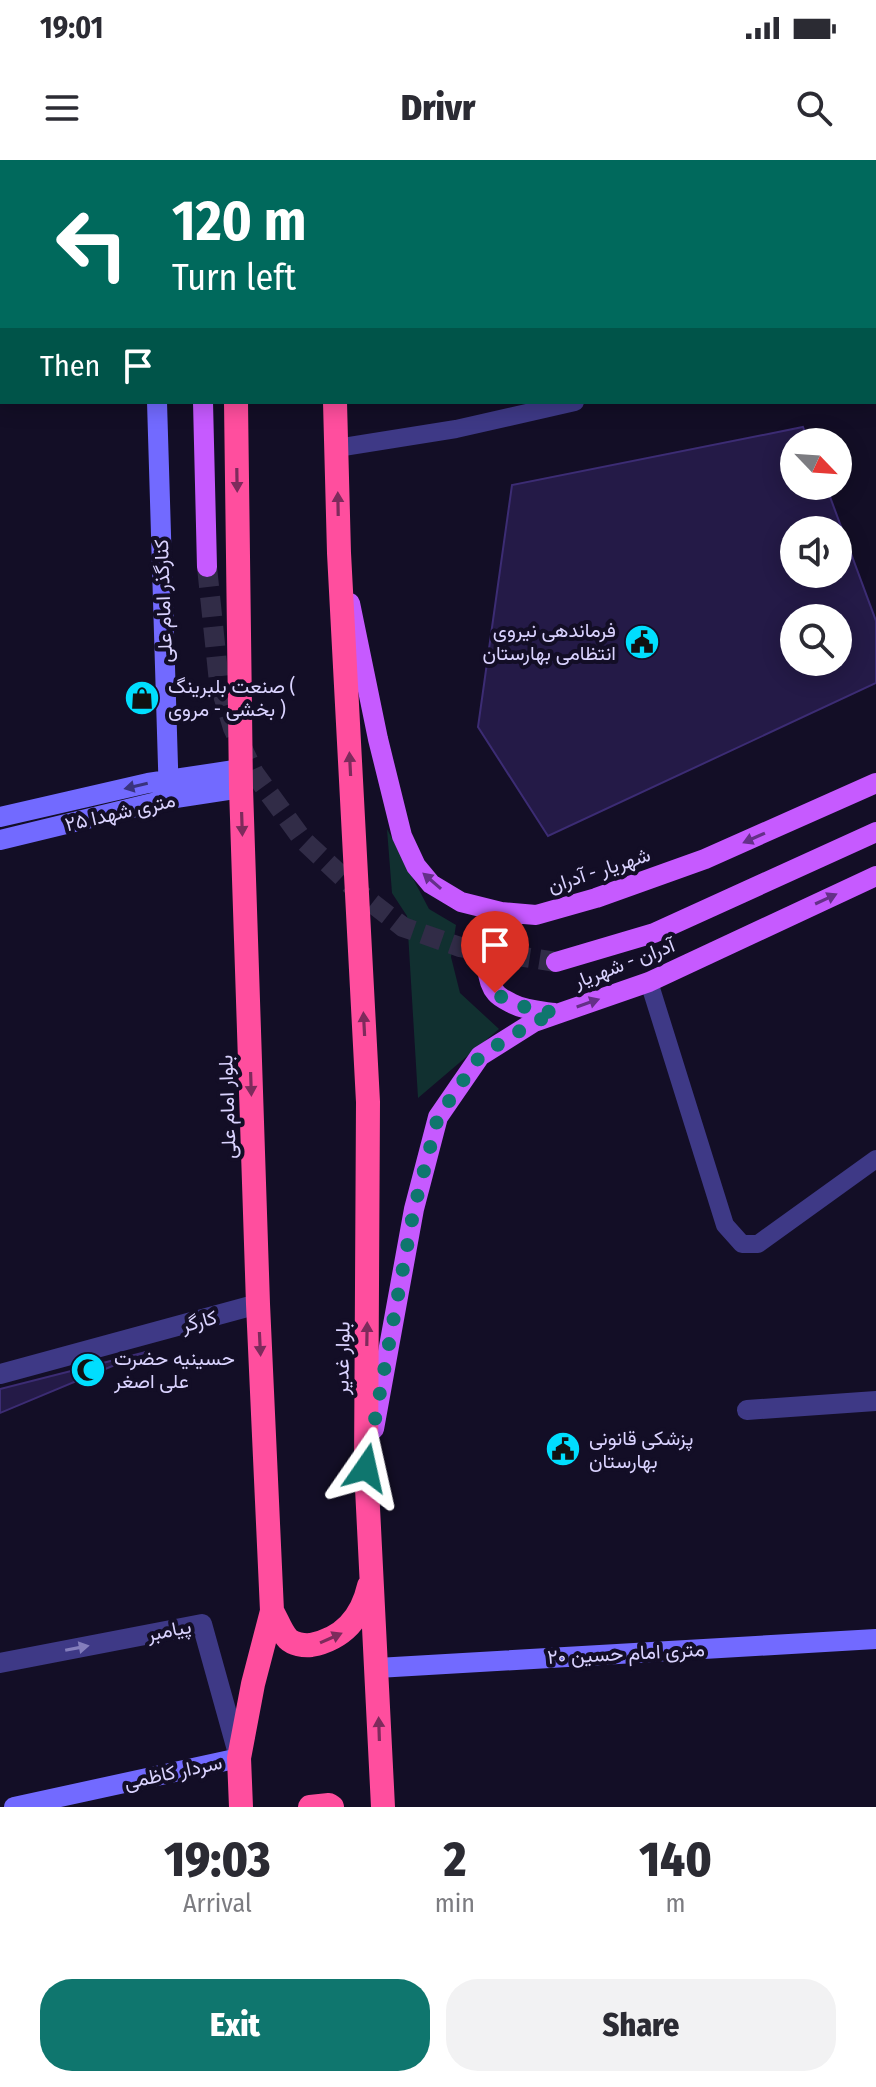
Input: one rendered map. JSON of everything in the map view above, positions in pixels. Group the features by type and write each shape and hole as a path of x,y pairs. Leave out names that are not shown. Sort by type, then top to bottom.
{"highway":[{"name":"بلوار امام علی","path":"236,404 241,779 258,1304 272,1611 253,1684 239,1758 241,1807"},
{"path":"335,404 339,553"},
{"name":"بلوار غدیر","path":"339,553 368,1102 366,1468 383,1807"},
{"path":"272,1611 288,1639 305,1646 326,1642 344,1632 357,1616 366,1599 372,1570"},
{"path":"310,1807 332,1807"}],"main road":[{"path":"203,404 207,567"},
{"name":"شهریار - آدران","path":"339,553 402,836 416,866 431,884 461,902 501,912 536,915 566,907 692,864 876,783"},
{"path":"556,962 654,933 876,832"},
{"name":"آدران - شهریار","path":"366,1468 414,1209 438,1117 480,1056 534,1022 649,982 876,876"},
{"path":"519,914 490,941 487,957 495,993 525,1008 557,1013"}],"street":[{"name":"کنارگذر امام علی","path":"157,404 168,790"},
{"name":"۲۵ متری شهدا","path":"0,817 241,779"},
{"name":"۲۵ متری شهدا","path":"0,840 168,790"},
{"name":"کارگر","path":"0,1374 258,1304"},
{"path":"747,1410 876,1401"},
{"name":"پیامبر","path":"0,1663 202,1624 239,1758"},
{"name":"۲۰ متری امام حسین","path":"377,1668 876,1639"},
{"name":"سردار کاظمی","path":"14,1807 239,1758"}],"lane":[{"path":"337,448 456,429 566,404"},
{"path":"649,982 725,1225 742,1244 758,1244 876,1159"}],"green space":[{"path":"387,829 429,909 456,925 451,957 460,993 499,1029 418,1098 407,916 392,893"}],"building":[{"name":"فرماندهی نیروی انتظامی بهارستان","path":"780,432 780,500 831,500 837,516 780,516 780,588 852,588 852,556 876,621 876,683 548,836 478,727 512,485"},
{"name":"حسینیه حضرت علی اصغر","path":"146,1352 0,1413 0,1389"}],"tunnel":[{"path":"207,567 219,682 233,728 254,773 303,840 363,896 403,927 460,947 556,962"}],"place":[{"name":"فرماندهی نیروی انتظامی بهارستان","path":"642,642"},
{"name":"صنعت بلبرینگ ( بخشی - مروی )","path":"142,698"},
{"name":"حسینیه حضرت علی اصغر","path":"88,1370"},
{"name":"پزشکی قانونی بهارستان","path":"563,1449"}],"route":[{"path":"366,1468 414,1209 438,1117 480,1056 534,1022 557,1013 525,1008 495,993"}]}
